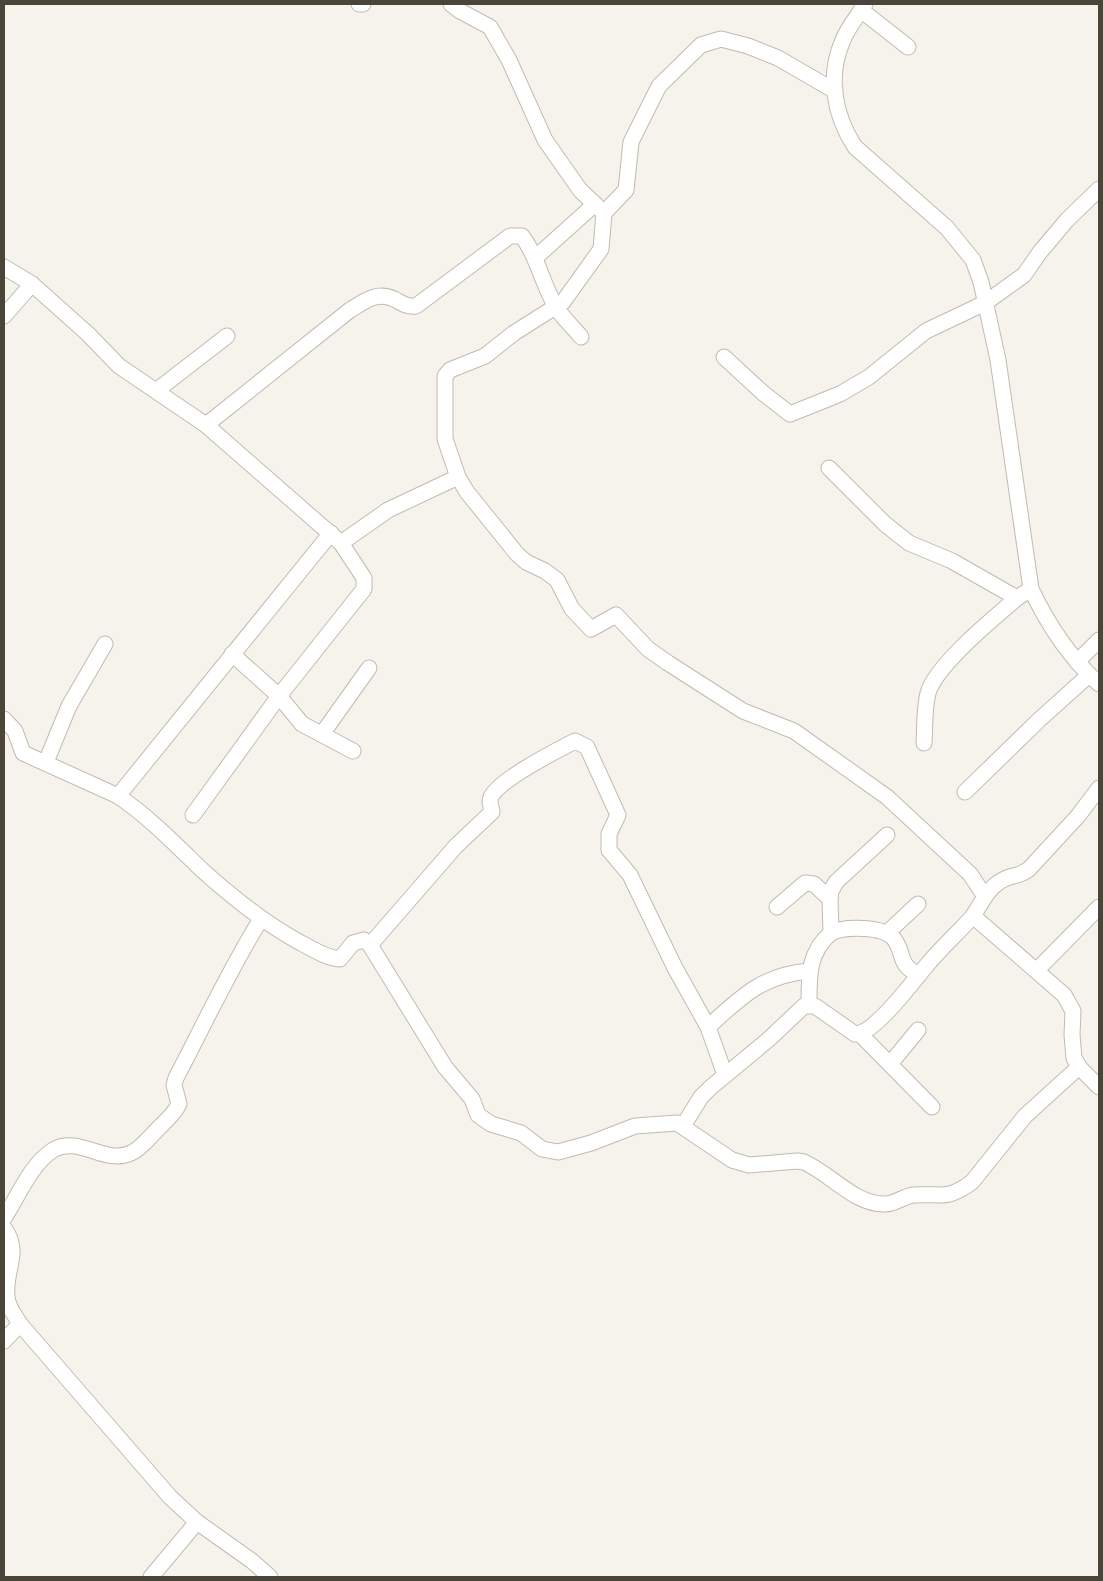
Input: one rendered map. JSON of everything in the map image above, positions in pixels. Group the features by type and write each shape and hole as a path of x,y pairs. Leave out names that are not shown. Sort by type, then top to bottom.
{"street":[{"path":"451,4 490,27 509,60 545,140 580,190 600,209 601,249 563,302 514,333 484,356 450,370 445,376 445,439 458,477 467,492 517,554 526,562 545,571 557,580 572,609 591,629 611,616 616,615 648,649 668,663 743,711 794,731 828,754 896,805 970,874 984,895"},
{"path":"908,47 863,7 843,39 835,62 836,108 846,133 854,146 947,228 966,249 973,260 981,282 998,360 1031,589 1045,618 1077,662 1094,679 1039,720 965,792"},
{"path":"536,258 626,190 631,142 659,86 701,45 721,39 748,46 778,58 835,91"},
{"path":"724,357 763,393 790,414 840,394 862,381 926,331 985,303 1024,276 1040,252 1067,220 1099,189"},
{"path":"206,425 350,310 371,298 383,295 407,307 416,306 510,236 522,236 536,258 556,307 581,337"},
{"path":"4,267 32,284 88,334 119,366 206,425 254,470 336,538 364,578 364,589 279,696 193,815"},
{"path":"4,316 32,284"},
{"path":"156,391 227,336"},
{"path":"829,468 885,524 909,543 952,561 1017,598"},
{"path":"118,796 232,654 336,538 388,510 458,477"},
{"path":"924,744 927,701 934,681 966,644 1017,598 1031,589"},
{"path":"1077,662 1099,640"},
{"path":"46,762 69,706 105,644"},
{"path":"232,654 279,696 296,719 352,750"},
{"path":"322,734 369,668"},
{"path":"4,719 15,731 23,753 118,796 154,824 228,893 261,919 294,939 334,958 340,959 353,943 360,940 370,944 445,1067 466,1090 478,1115 484,1120 521,1133 542,1149 558,1152 591,1143 635,1126 670,1123 683,1126 719,1154 749,1165 804,1162 862,1199 875,1204 888,1204 913,1195 948,1196 955,1194 972,1182 1021,1120 1079,1068"},
{"path":"370,944 456,846 492,812 490,802 493,794 528,765 576,741 581,742 587,747 618,815 609,834 609,850 630,875 674,968 708,1027 725,1076"},
{"path":"860,1034 887,1012 973,916 984,895 1002,880 1024,873 1029,869 1078,816 1099,788"},
{"path":"831,932 830,898 831,891 836,882 887,835"},
{"path":"776,907 805,883 814,884 830,898"},
{"path":"887,933 918,904"},
{"path":"1037,970 1099,907"},
{"path":"973,916 1064,995 1072,1006 1074,1058 1079,1068 1099,1087"},
{"path":"4,1218 35,1168 52,1151 67,1146 75,1146 115,1156 125,1156 143,1144 173,1114 179,1104 174,1085 176,1078 231,970 261,919"},
{"path":"809,1004 809,971 815,951 831,932 844,927 887,933 895,941 902,961 919,976"},
{"path":"708,1027 763,982 786,973 809,971"},
{"path":"683,1126 701,1097 769,1039 804,1006 809,1004 816,1006 850,1032 860,1034 932,1107"},
{"path":"890,1064 918,1030"},
{"path":"4,1228 9,1236 13,1250 6,1294 8,1304 20,1324 170,1497 198,1522 252,1561 270,1577"},
{"path":"4,1341 20,1324"},
{"path":"151,1577 198,1522"}]}
